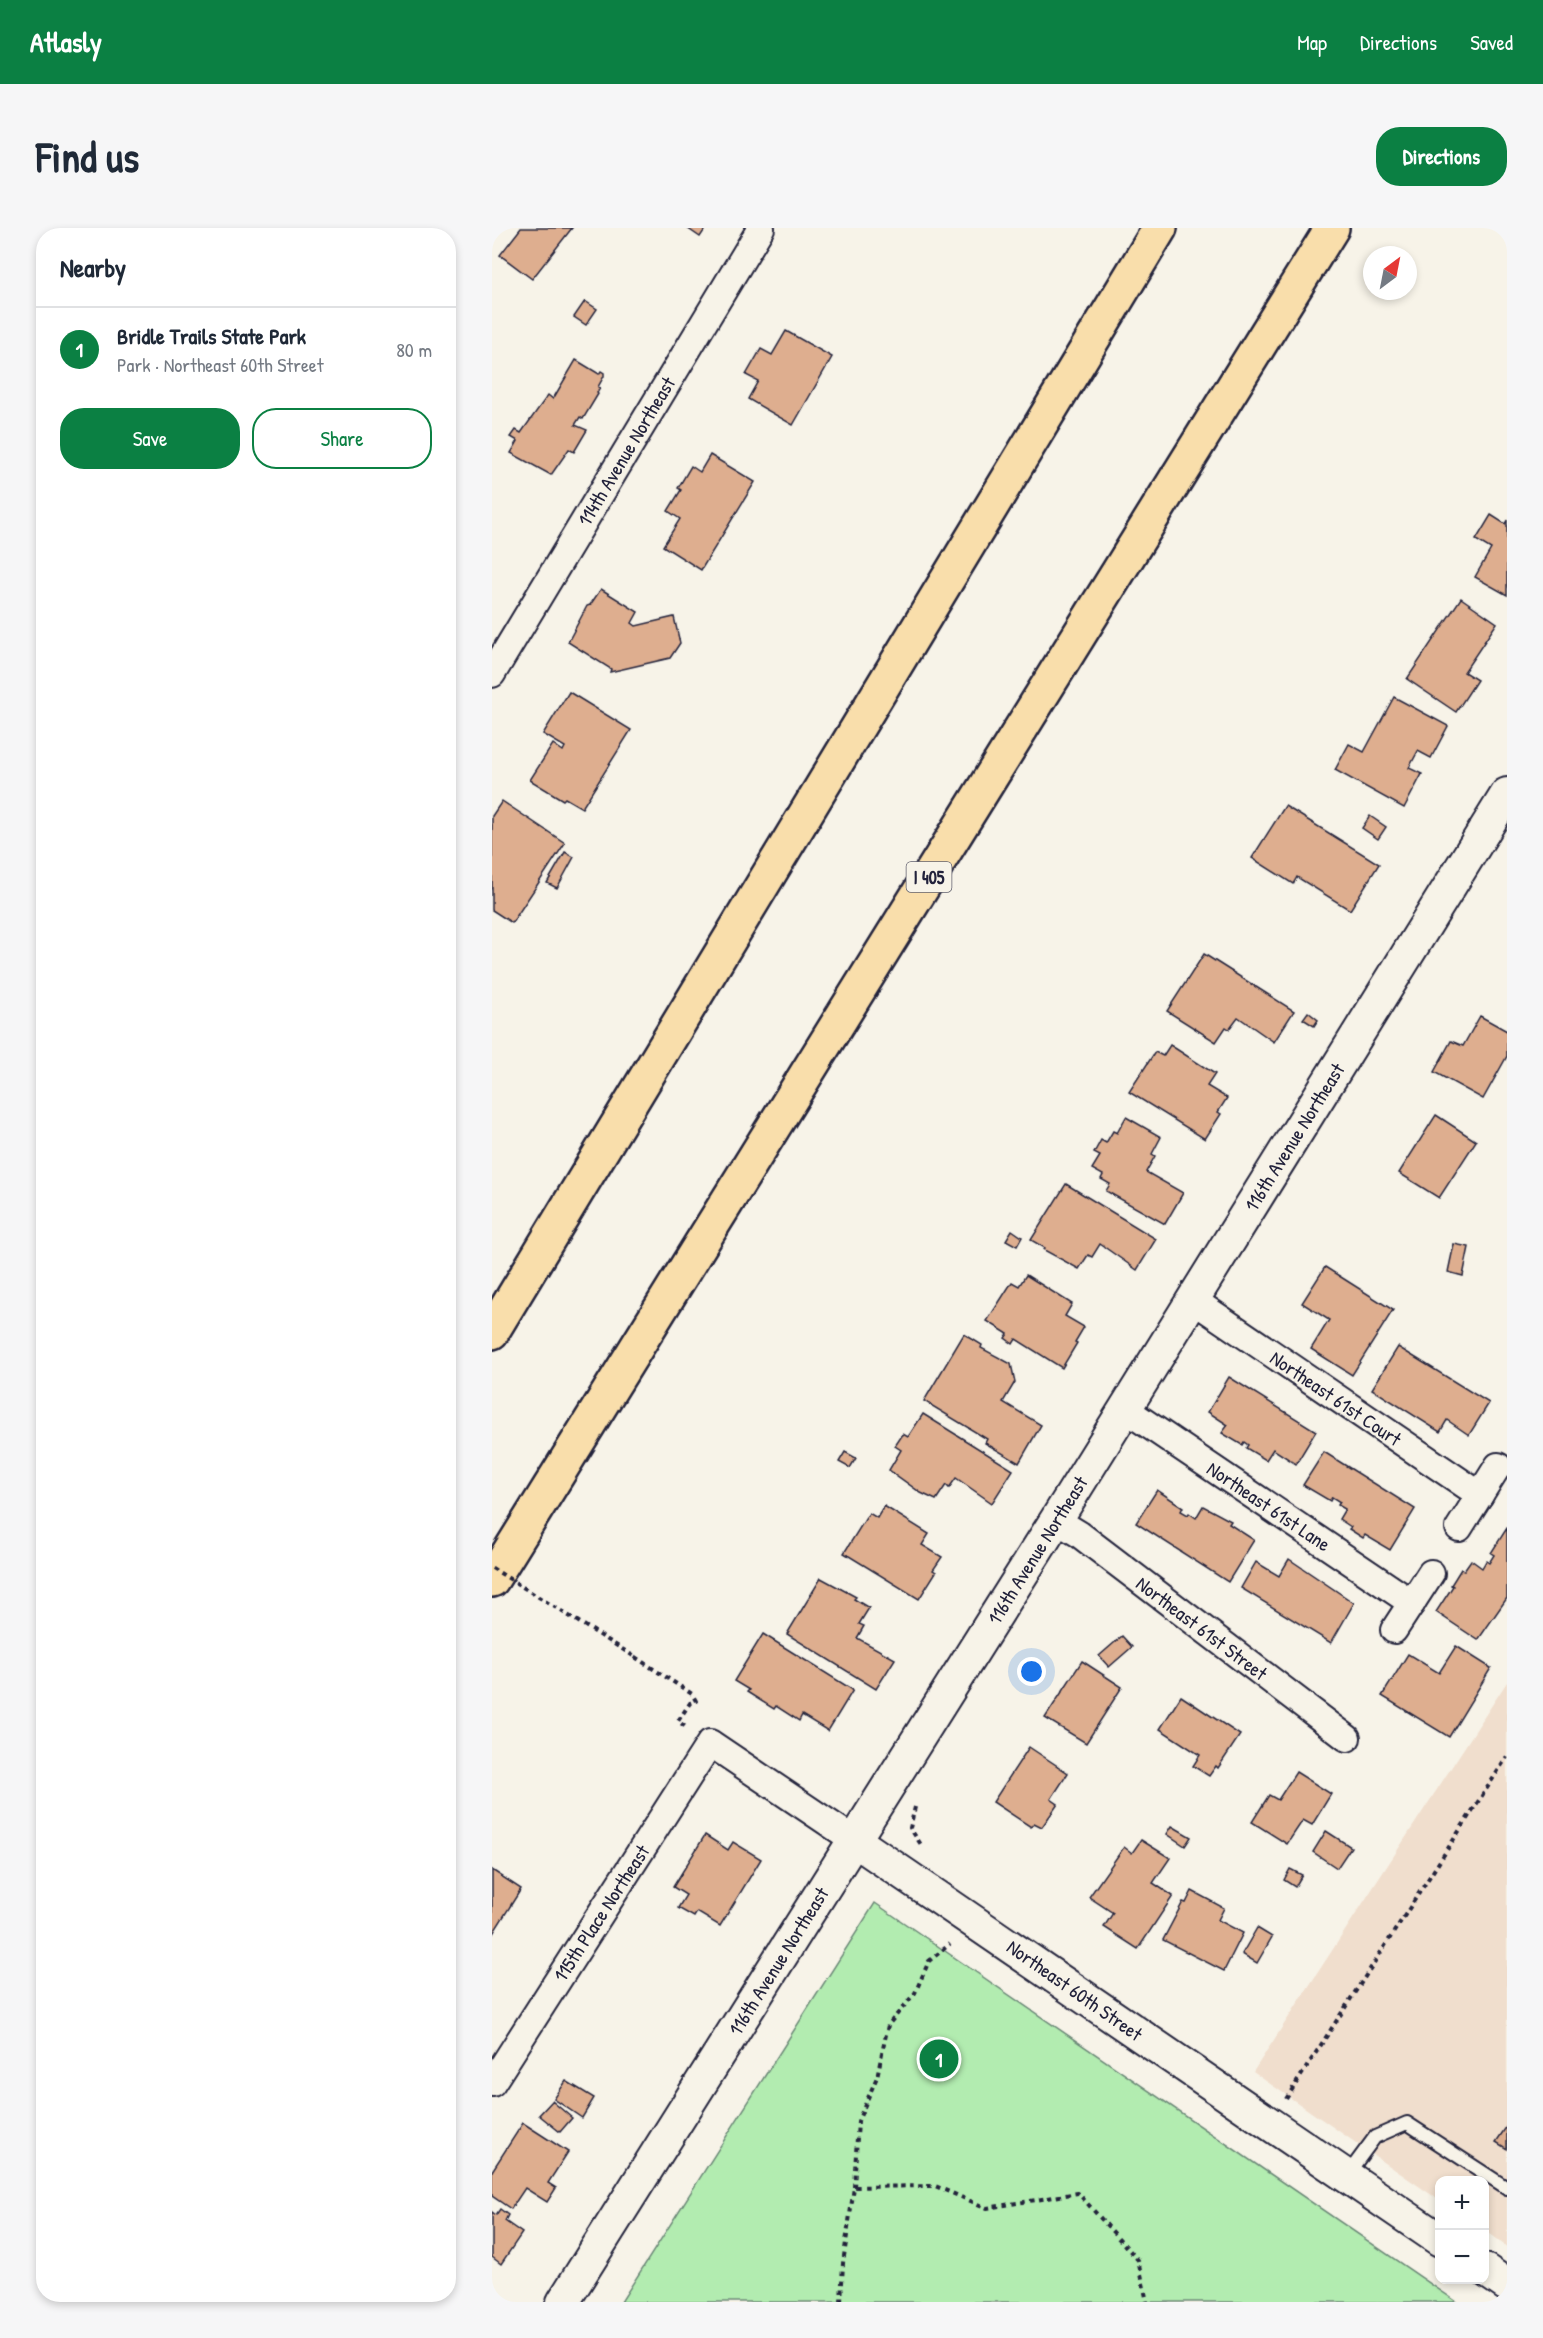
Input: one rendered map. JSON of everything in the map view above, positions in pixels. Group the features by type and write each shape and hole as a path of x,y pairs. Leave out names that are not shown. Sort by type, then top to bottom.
{"highway":[{"path":"492,1332 1160,228"},
{"name":"I 405","path":"492,1580 1332,228"}],"street":[{"name":"114th Avenue Northeast","path":"492,674 761,228"},
{"name":"116th Avenue Northeast","path":"563,2302 1056,1520 1507,794"},
{"name":"Northeast 61st Court","path":"1193,1300 1480,1495"},
{"name":"Northeast 61st Lane","path":"1125,1409 1412,1603"},
{"path":"1459,1528 1498,1466"},
{"name":"Northeast 61st Street","path":"1056,1520 1079,1534 1347,1738"},
{"path":"1394,1630 1431,1573"},
{"name":"Northeast 60th Street","path":"710,1743 977,1922 1435,2237"},
{"name":"115th Place Northeast","path":"492,2084 710,1743"},
{"path":"1489,2273 1507,2285"}],"lane":[{"path":"1346,2176 1375,2137 1407,2123 1507,2188"}],"path":[{"path":"492,1568 692,1694 696,1701 690,1703"},
{"path":"1270,2124 1507,1757"},
{"path":"915,1804 910,1828 922,1847"},
{"path":"842,2302 843,2263 854,2187 858,2121 877,2077 888,2025 915,1993 929,1960 977,1922"},
{"path":"854,2187 935,2186 987,2208 1078,2193 1138,2260 1148,2302"}],"shaded area":[{"path":"1507,1682 1507,2247 1489,2234 1489,2176 1435,2176 1435,2197 1253,2072"}],"green space":[{"path":"875,1903 1457,2302 621,2302"}],"building":[{"path":"521,228 572,228 532,279 500,255"},
{"path":"687,228 706,228 700,237"},
{"path":"585,301 597,309 586,325 574,317"},
{"path":"786,331 832,357 793,425 748,399 758,381 746,375 761,349 772,355"},
{"path":"576,360 599,374 601,371 604,376 598,387 600,388 598,394 583,419 580,417 575,425 587,430 574,452 569,449 551,475 511,453 518,441 511,437 516,430 521,433 548,395 553,399"},
{"path":"710,455 755,482 701,570 663,546 680,519 668,511 681,490 678,488 691,466 700,472"},
{"path":"1491,515 1505,524 1507,520 1507,595 1475,577 1491,549 1476,540"},
{"path":"601,589 638,612 632,623 636,626 674,617 680,643 670,658 610,672 611,669 568,642 587,606"},
{"path":"1461,598 1497,623 1464,672 1477,680 1456,712 1407,679"},
{"path":"569,692 631,730 582,808 565,798 563,800 530,780 553,744 563,751 565,747 543,734"},
{"path":"1394,697 1448,726 1431,758 1418,751 1409,768 1422,774 1404,808 1335,770 1349,744 1364,752"},
{"path":"502,801 565,843 512,923 492,910 492,816"},
{"path":"1285,806 1379,864 1350,910 1297,877 1293,884 1252,858"},
{"path":"1370,816 1386,827 1378,839 1362,828"},
{"path":"565,852 574,857 557,888 547,883"},
{"path":"1204,954 1294,1011 1274,1042 1238,1017 1229,1029 1226,1027 1216,1042 1167,1011"},
{"path":"1308,1012 1318,1020 1314,1026 1303,1019"},
{"path":"1480,1016 1507,1031 1507,1056 1483,1099 1434,1072 1451,1041 1463,1046"},
{"path":"1170,1045 1215,1074 1207,1086 1227,1098 1218,1112 1221,1114 1205,1139 1129,1092 1155,1052 1163,1056"},
{"path":"1436,1115 1476,1141 1439,1198 1399,1173"},
{"path":"1126,1117 1161,1137 1152,1154 1155,1156 1146,1172 1183,1193 1165,1224 1106,1191 1110,1184 1101,1179 1103,1175 1092,1169 1100,1156 1094,1153 1101,1140 1106,1143 1113,1131 1117,1133"},
{"path":"1066,1184 1156,1239 1137,1270 1100,1244 1092,1257 1088,1255 1079,1269 1044,1250 1045,1248 1031,1240"},
{"path":"1012,1230 1022,1237 1017,1246 1006,1240"},
{"path":"1454,1244 1469,1247 1463,1276 1448,1272"},
{"path":"1325,1267 1393,1310 1352,1375 1311,1349 1329,1320 1302,1303"},
{"path":"1026,1275 1072,1304 1065,1316 1084,1327 1062,1368 1016,1339 1013,1344 1005,1338 1008,1334 987,1321 1012,1282 1019,1286"},
{"path":"964,1334 982,1345 981,1348 1011,1364 1015,1382 1003,1402 1041,1425 1019,1463 985,1443 987,1439 924,1401"},
{"path":"1398,1347 1489,1403 1469,1435 1447,1420 1440,1432 1372,1389"},
{"path":"1229,1377 1316,1431 1296,1464 1273,1449 1266,1460 1246,1448 1248,1445 1244,1442 1242,1445 1222,1433 1228,1425 1208,1412"},
{"path":"923,1414 1013,1470 992,1503 956,1478 949,1488 946,1485 936,1500 921,1493 889,1470 901,1450 895,1446 903,1434 908,1437"},
{"path":"845,1452 856,1458 850,1468 839,1462"},
{"path":"1324,1452 1415,1509 1390,1550 1365,1535 1363,1538 1349,1529 1351,1527 1339,1519 1345,1509 1338,1505 1340,1502 1332,1497 1330,1501 1303,1485"},
{"path":"1157,1490 1183,1507 1181,1511 1188,1515 1189,1513 1196,1518 1203,1506 1231,1521 1229,1524 1254,1540 1228,1582 1136,1523"},
{"path":"884,1506 929,1534 922,1545 942,1557 933,1570 936,1572 919,1599 844,1553 869,1513 877,1518"},
{"path":"1507,1528 1507,1598 1478,1640 1436,1612 1461,1569 1464,1570 1471,1560 1482,1568 1486,1561 1489,1563 1494,1555 1491,1553"},
{"path":"1289,1559 1354,1603 1331,1643 1241,1588 1256,1562 1279,1576"},
{"path":"821,1578 856,1597 854,1599 869,1608 859,1624 864,1626 857,1638 895,1659 876,1689 787,1634"},
{"path":"763,1634 853,1690 828,1731 802,1715 799,1721 776,1706 774,1709 734,1681"},
{"path":"1122,1636 1132,1647 1109,1667 1099,1656"},
{"path":"1456,1646 1491,1668 1449,1737 1382,1696 1408,1654 1439,1673"},
{"path":"1082,1661 1122,1687 1086,1743 1045,1718"},
{"path":"1181,1696 1240,1735 1218,1768 1216,1766 1209,1776 1193,1766 1200,1755 1160,1729"},
{"path":"1029,1747 1068,1773 1051,1799 1058,1804 1042,1827 1034,1823 1031,1827 993,1802"},
{"path":"1296,1772 1331,1794 1312,1825 1303,1820 1287,1844 1252,1822 1269,1795 1278,1800"},
{"path":"1172,1826 1191,1837 1185,1846 1167,1834"},
{"path":"1326,1831 1351,1847 1337,1868 1313,1852"},
{"path":"705,1835 728,1850 733,1842 761,1859 720,1926 697,1912 694,1917 678,1908 686,1895 673,1887"},
{"path":"1141,1840 1170,1858 1153,1883 1173,1896 1138,1949 1104,1927 1113,1913 1089,1897 1124,1847 1132,1853"},
{"path":"1290,1869 1302,1875 1295,1887 1284,1880"},
{"path":"492,1870 521,1889 492,1935"},
{"path":"1192,1891 1224,1908 1218,1920 1243,1933 1224,1971 1163,1940 1183,1902 1186,1903"},
{"path":"1257,1928 1272,1937 1257,1963 1242,1954"},
{"path":"566,2081 594,2098 582,2118 554,2099"},
{"path":"552,2101 572,2118 560,2132 539,2115"},
{"path":"523,2123 568,2152 548,2183 556,2188 547,2202 525,2188 511,2209 492,2196 492,2171"},
{"path":"1507,2126 1507,2149 1496,2142"},
{"path":"500,2209 508,2215 505,2221 522,2233 501,2264 492,2257 492,2212 496,2215"}],"place":[{"name":"Bridle Trails State Park","path":"939,2059"}]}
